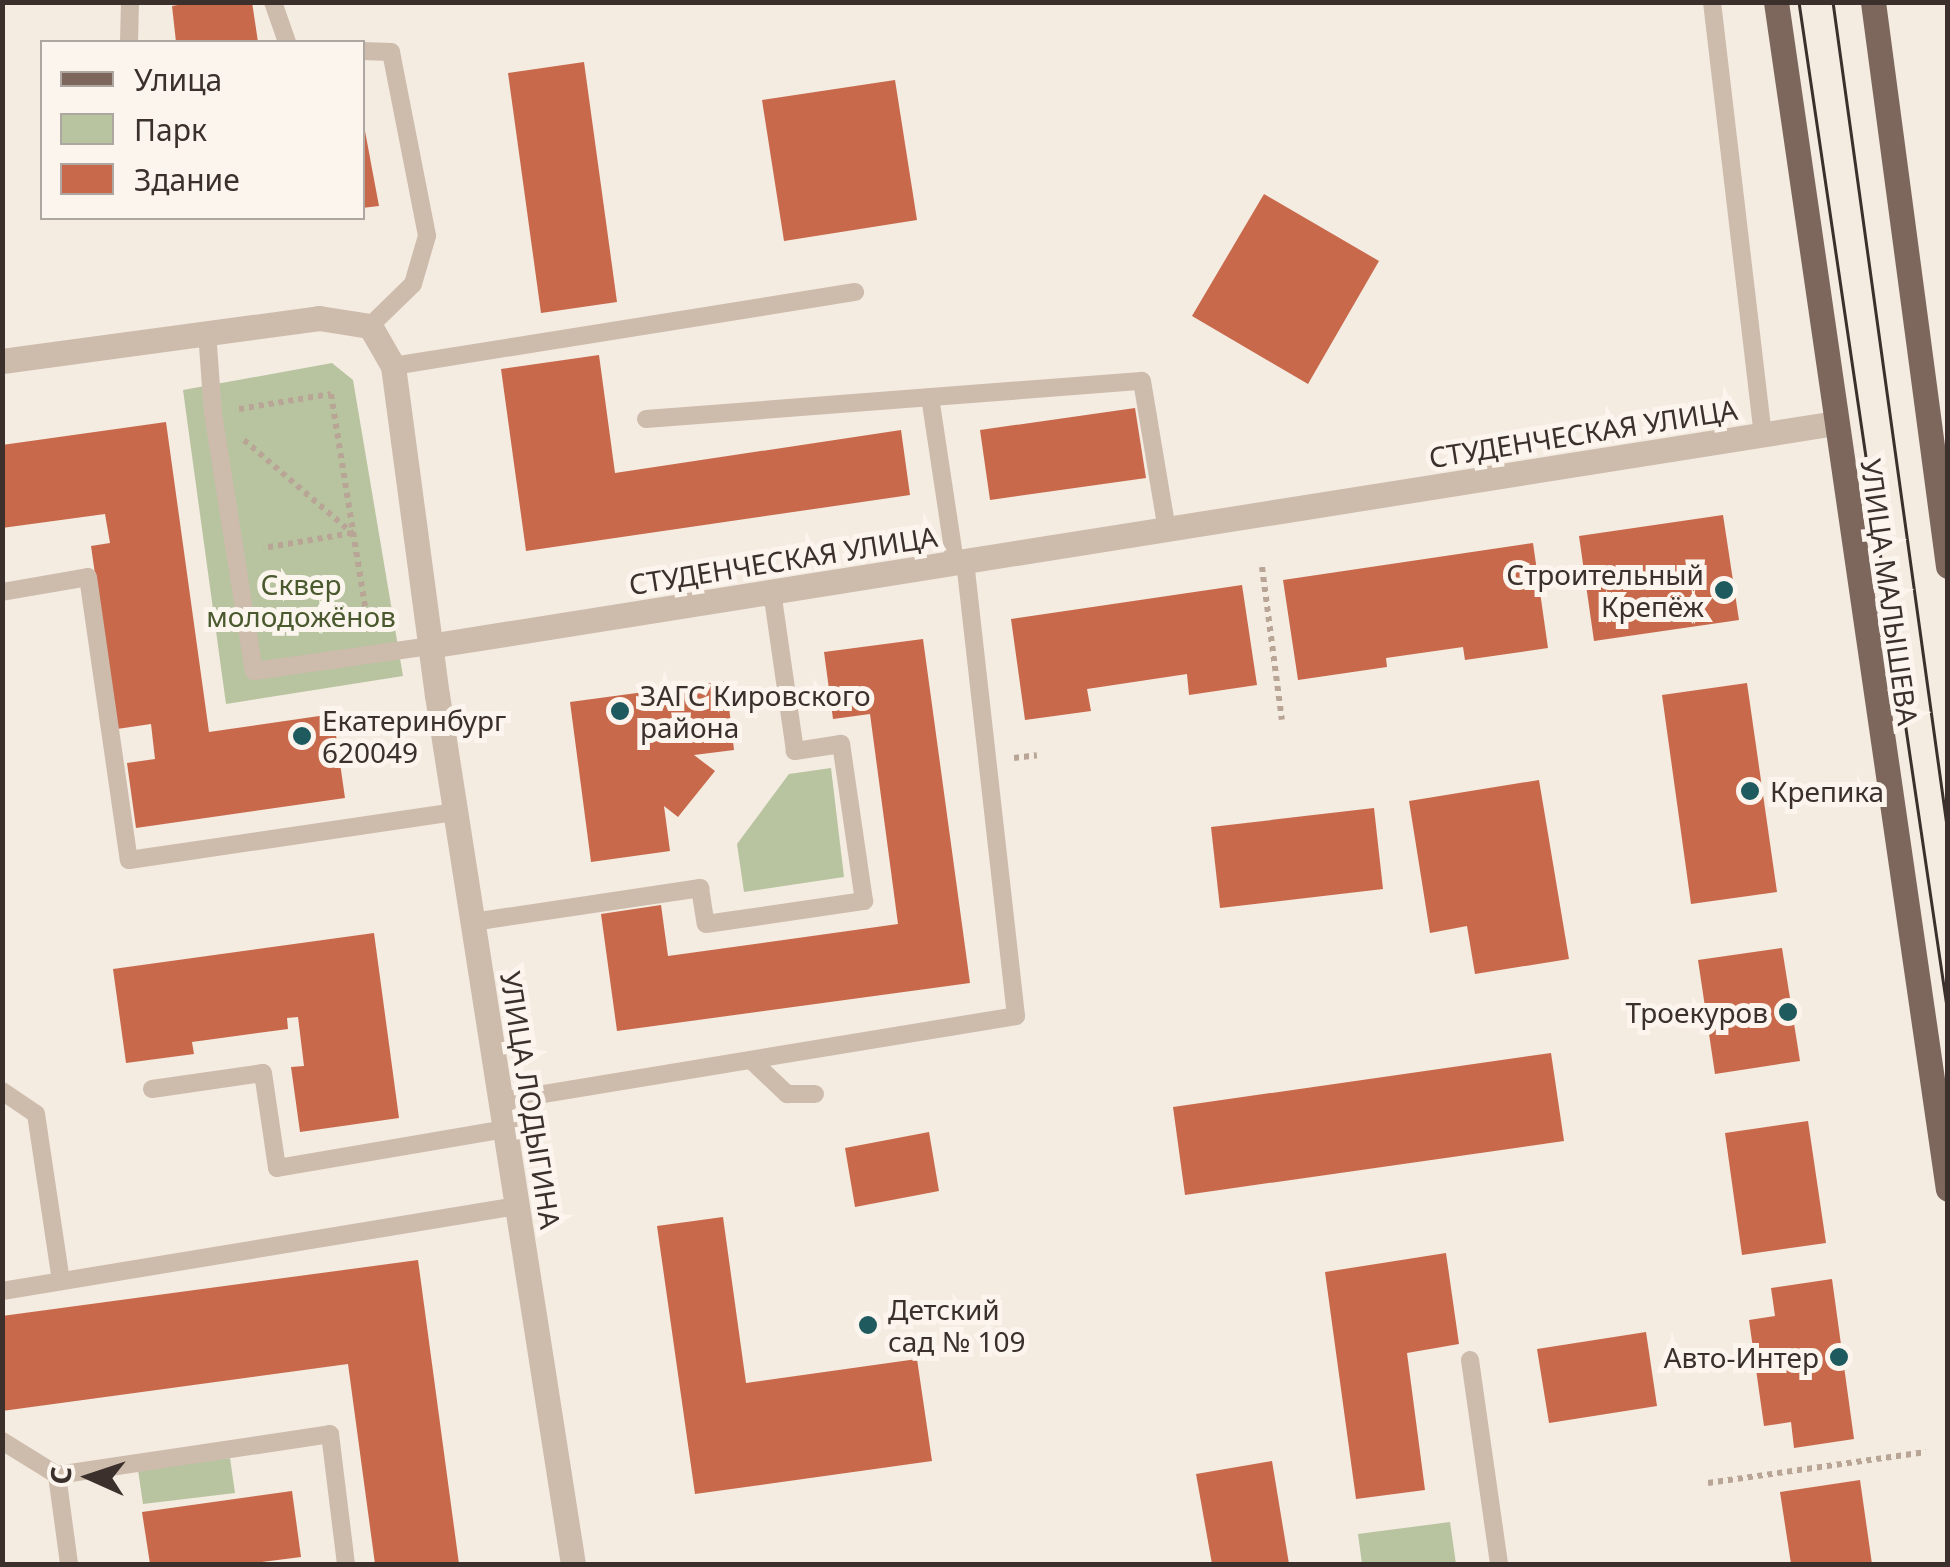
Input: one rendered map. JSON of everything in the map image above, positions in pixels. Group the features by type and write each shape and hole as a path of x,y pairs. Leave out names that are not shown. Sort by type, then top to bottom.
{"main road":[{"name":"УЛИЦА МАЛЫШЕВА","path":"1776,2 1948,1190"},
{"path":"1873,2 1937,420 1948,566"}],"street":[{"path":"2,361 319,318 370,326 393,366 430,646"},
{"name":"СТУДЕНЧЕСКАЯ УЛИЦА","path":"430,646 1835,424"},
{"name":"УЛИЦА ЛОДЫГИНА","path":"430,646 574,1564"}],"lane":[{"path":"129,40 130,2"},
{"path":"273,2 286,40"},
{"path":"1712,2 1763,435"},
{"path":"365,51 391,52 427,236 414,284 370,326"},
{"path":"393,366 855,292"},
{"path":"208,332 213,413 254,672 430,646"},
{"path":"646,419 1142,381 1167,530"},
{"path":"501,1101 1016,1016 960,562 930,397"},
{"path":"2,592 88,577 129,860 455,812"},
{"path":"473,922 700,888 706,924 864,901 841,744 795,751 772,592"},
{"path":"751,1060 787,1094 815,1094"},
{"path":"152,1088 262,1073 277,1168 505,1129"},
{"path":"2,1090 36,1114 61,1281"},
{"path":"2,1291 517,1206"},
{"path":"1470,1360 1499,1564"},
{"path":"2,1440 57,1475 330,1434 346,1564"},
{"path":"57,1475 69,1564"}],"path":[{"path":"213,413 330,394 372,652"},
{"path":"213,413 352,533"},
{"path":"236,553 352,533"},
{"path":"1262,568 1282,720"},
{"path":"1708,1482 1926,1452"}],"green space":[{"name":"Сквер молодожёнов","path":"332,363 353,380 403,676 226,704 183,390"},
{"path":"831,768 844,877 744,892 737,844 789,774"},
{"path":"230,1458 235,1493 143,1504 138,1470"},
{"path":"1450,1522 1456,1564 1362,1564 1358,1534"}],"building":[{"path":"252,2 258,40 176,40 172,6"},
{"path":"584,62 617,302 541,313 508,73"},
{"path":"895,80 917,220 784,241 762,100"},
{"path":"365,131 379,206 365,208"},
{"path":"1264,194 1379,261 1308,384 1192,316"},
{"path":"599,355 615,473 901,430 910,495 526,551 501,369"},
{"path":"1135,408 1146,478 990,500 980,430"},
{"path":"166,422 209,732 333,714 345,798 136,828 127,763 155,759 151,724 117,729 91,546 110,543 105,514 2,528 2,445"},
{"path":"1723,515 1739,620 1594,641 1579,536"},
{"path":"1533,543 1548,648 1465,660 1463,647 1386,658 1387,667 1298,680 1283,580"},
{"path":"1242,585 1257,685 1189,695 1187,674 1087,689 1091,711 1025,720 1011,619"},
{"path":"923,639 970,983 617,1031 601,914 661,905 668,956 898,924 870,714 833,719 824,652"},
{"path":"726,681 734,750 694,755 715,771 678,817 664,806 670,851 591,862 570,702"},
{"path":"1747,683 1777,892 1691,904 1662,695"},
{"path":"1539,780 1569,959 1475,974 1467,926 1430,933 1409,801"},
{"path":"1374,808 1383,889 1220,908 1211,827"},
{"path":"374,933 399,1118 300,1132 291,1067 304,1066 298,1017 287,1018 288,1029 192,1042 194,1054 126,1063 113,969"},
{"path":"1782,948 1800,1061 1715,1074 1698,960"},
{"path":"1551,1053 1564,1141 1185,1195 1173,1107"},
{"path":"1808,1121 1826,1243 1742,1255 1725,1133"},
{"path":"929,1132 939,1191 855,1207 845,1148"},
{"path":"723,1217 746,1383 917,1359 932,1461 695,1494 657,1226"},
{"path":"1446,1253 1459,1344 1407,1353 1425,1490 1356,1499 1325,1272"},
{"path":"418,1260 459,1564 375,1564 348,1364 2,1411 2,1316"},
{"path":"1832,1279 1854,1439 1794,1448 1791,1422 1764,1426 1749,1320 1775,1316 1771,1288"},
{"path":"1646,1332 1657,1406 1549,1423 1537,1349"},
{"path":"1272,1461 1289,1564 1212,1564 1196,1474"},
{"path":"1860,1480 1872,1564 1791,1564 1780,1492"},
{"path":"292,1491 301,1557 245,1564 150,1564 142,1512"}],"tram line":[{"path":"1799,2 1948,1014"},
{"path":"1833,2 1948,833"}],"place":[{"name":"Строительный Крепёж","path":"1724,590"},
{"name":"ЗАГС Кировского района","path":"620,711"},
{"name":"Екатеринбург 620049","path":"302,736"},
{"name":"Крепика","path":"1750,791"},
{"name":"Троекуров","path":"1788,1012"},
{"name":"Детский сад № 109","path":"868,1325"},
{"name":"Авто-Интер","path":"1839,1357"}]}
